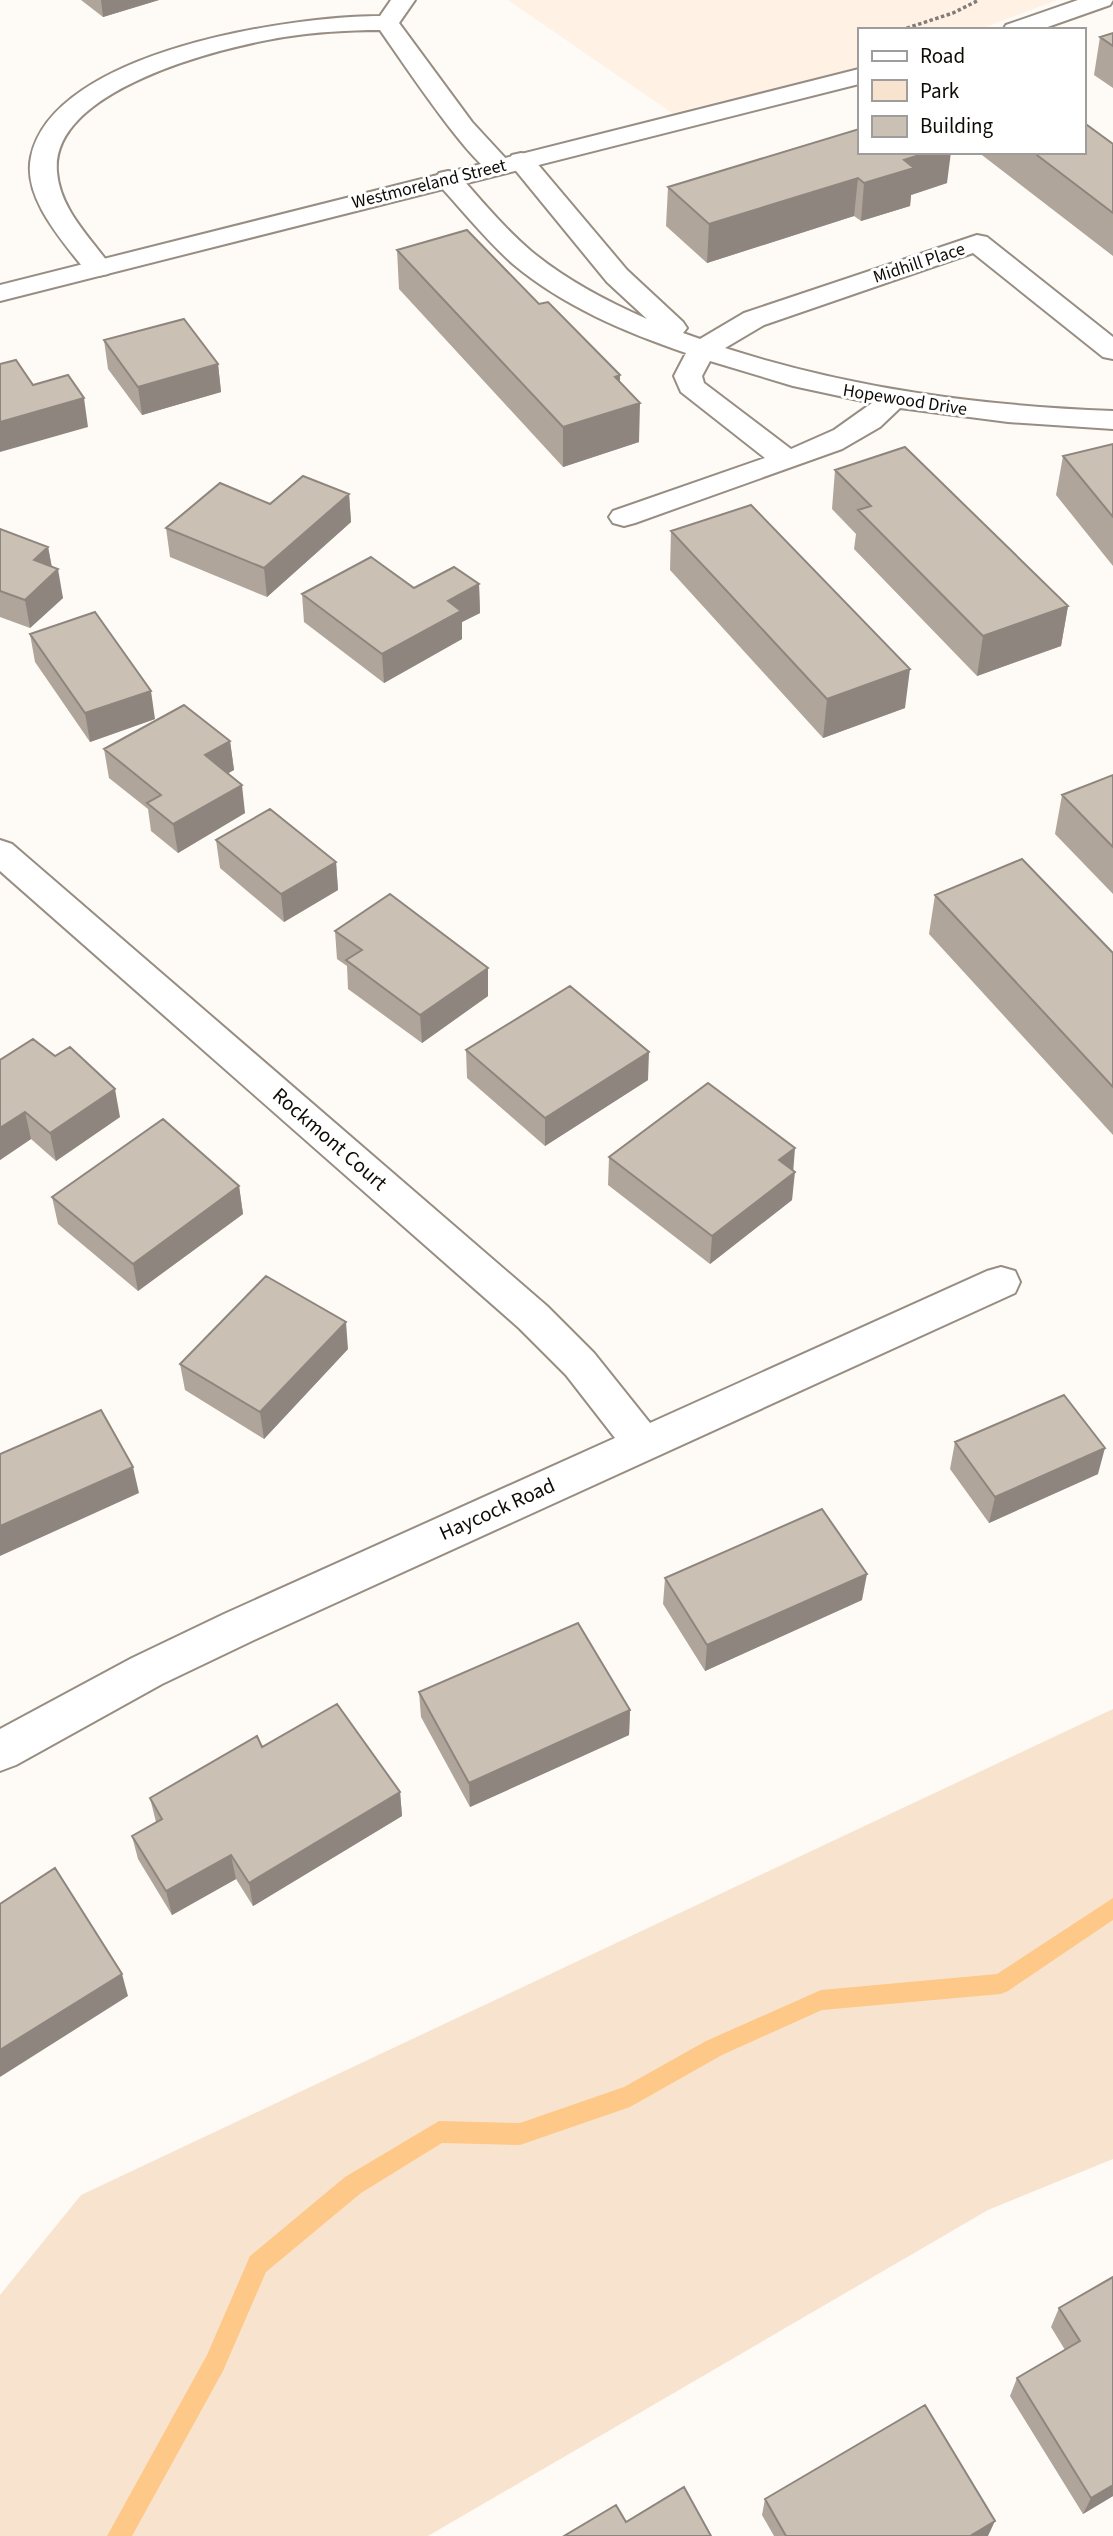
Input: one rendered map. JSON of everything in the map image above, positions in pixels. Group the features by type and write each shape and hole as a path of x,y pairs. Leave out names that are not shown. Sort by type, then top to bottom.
{"street":[{"path":"99,268 49,195 45,178 44,157 49,139 71,111 101,89 128,76 240,38 314,26 387,23 403,0"},
{"path":"1021,28 1101,0"},
{"name":"Hopewood Drive","path":"387,23 463,127 510,164 654,314 702,350"},
{"name":"Westmoreland Street","path":"0,293 858,77"},
{"name":"Hopewood Drive","path":"448,179 521,256 556,282 633,324 702,350 784,376 893,399 984,412 1113,420"},
{"name":"Midhill Place","path":"702,350 735,329 767,314 977,243 1113,351"},
{"path":"702,350 688,376 691,386 787,460"},
{"path":"624,517 828,445 861,429 875,419 893,399"},
{"name":"Rockmont Court","path":"0,852 533,1317 580,1364 642,1443"},
{"name":"Haycock Road","path":"0,1751 147,1671 239,1627 1001,1282"}],"path":[{"path":"907,28 953,13 979,0"}],"shaded area":[{"path":"508,0 1057,0 982,28 858,28 858,67 672,113"}],"green space":[{"path":"1113,1709 1113,2159 988,2210 428,2536 0,2536 0,2295 81,2195"}],"building":[{"path":"1113,33 1113,46 1100,37"},
{"path":"1085,123 1113,144 1113,213 1036,154 1085,154"},
{"path":"858,129 858,154 923,154 904,160 914,168 864,183 858,178 709,224 668,187"},
{"path":"467,230 539,304 548,302 620,375 615,377 640,403 563,427 397,250"},
{"path":"184,319 218,364 138,387 104,340"},
{"path":"16,360 33,385 68,375 84,398 0,422 0,364"},
{"path":"1113,444 1113,517 1063,456"},
{"path":"905,447 1068,606 983,636 858,510 871,506 835,470"},
{"path":"303,476 349,494 264,568 166,528 220,483 270,504"},
{"path":"751,505 910,669 827,699 671,531"},
{"path":"0,529 48,547 34,560 58,569 25,600 0,591"},
{"path":"371,557 414,588 454,567 479,584 448,601 461,611 382,654 302,594"},
{"path":"95,612 151,691 85,713 30,634"},
{"path":"184,705 230,741 205,755 242,785 173,824 147,803 161,795 104,749"},
{"path":"1113,775 1113,847 1062,795"},
{"path":"270,809 336,862 281,894 216,840"},
{"path":"1022,859 1113,953 1113,1087 935,895"},
{"path":"390,894 488,968 420,1015 346,960 362,950 335,931"},
{"path":"570,986 649,1052 545,1118 466,1050"},
{"path":"33,1039 55,1056 70,1047 115,1089 50,1133 25,1112 0,1128 0,1060"},
{"path":"708,1083 795,1148 779,1160 795,1172 712,1236 609,1157"},
{"path":"163,1119 239,1186 133,1264 52,1197"},
{"path":"266,1276 346,1322 260,1412 180,1364"},
{"path":"1064,1395 1105,1448 995,1497 955,1442"},
{"path":"101,1410 133,1467 0,1526 0,1454"},
{"path":"822,1509 867,1574 707,1645 665,1578"},
{"path":"578,1623 630,1710 469,1783 419,1692"},
{"path":"337,1704 400,1792 249,1883 231,1855 166,1891 132,1836 162,1819 150,1798 257,1736 262,1747"},
{"path":"55,1868 122,1974 0,2050 0,1904"},
{"path":"1113,2277 1113,2485 1091,2498 1017,2378 1080,2341 1059,2308"},
{"path":"925,2405 995,2521 970,2536 786,2536 765,2499"},
{"path":"684,2487 711,2536 564,2536 616,2505 626,2522"}],"waterway":[{"path":"119,2536 215,2363 258,2264 353,2185 439,2132 520,2134 630,2096 714,2048 821,2000 1001,1984 1113,1908"}]}
